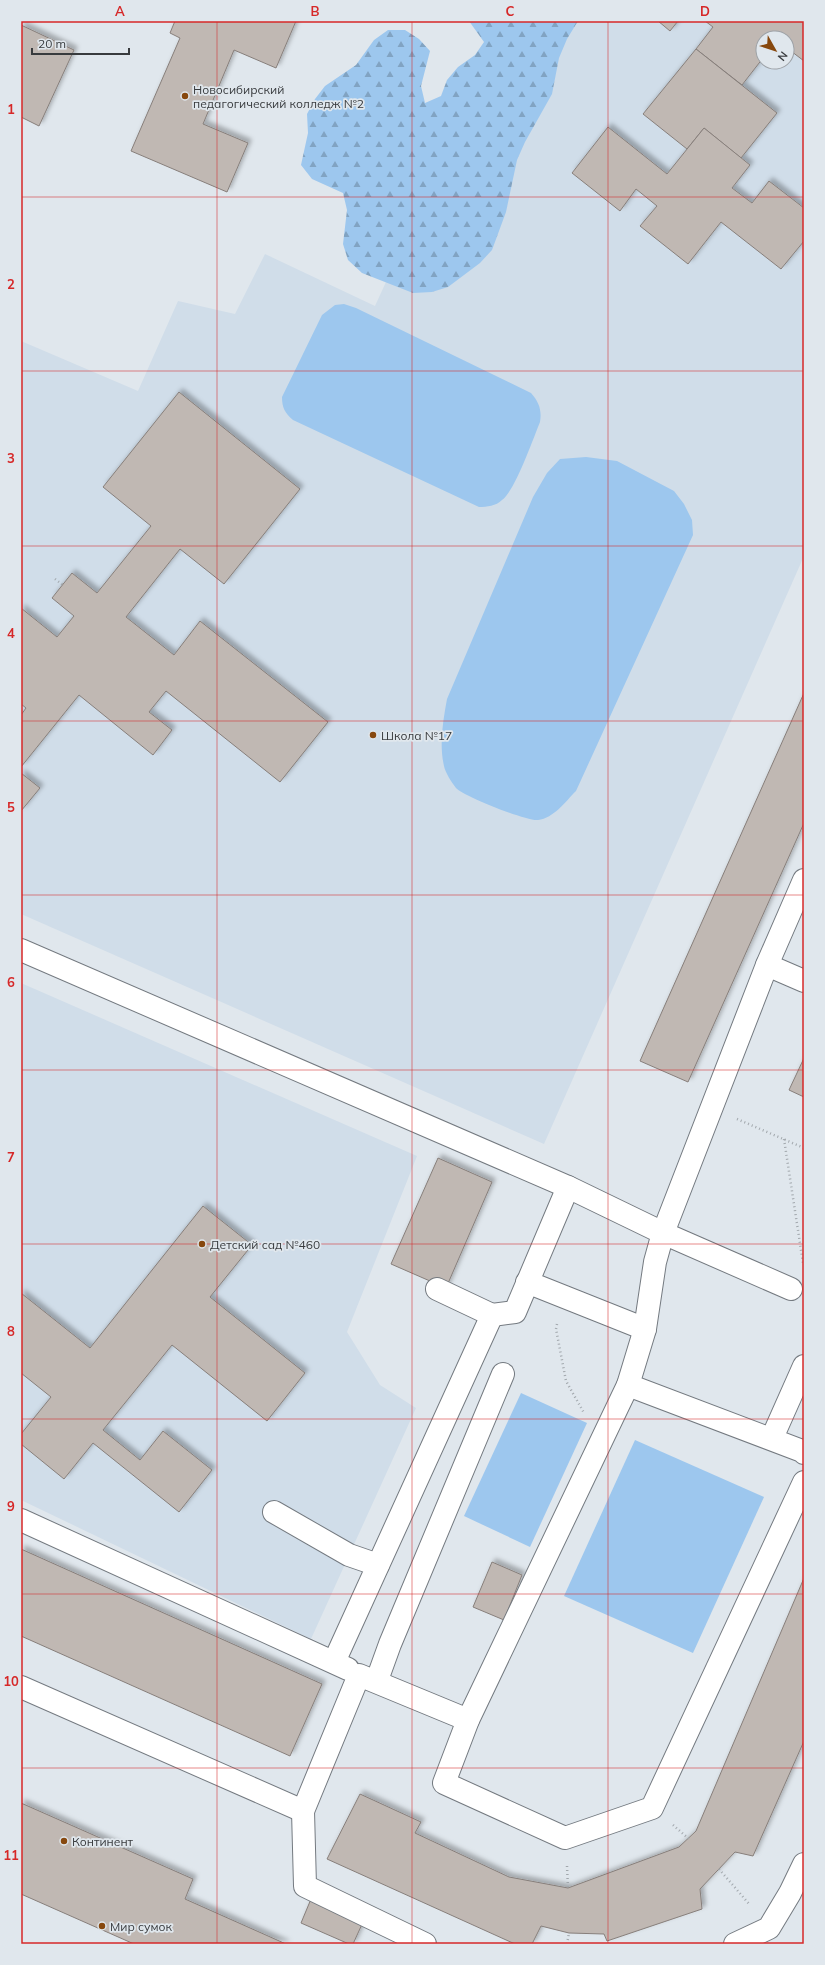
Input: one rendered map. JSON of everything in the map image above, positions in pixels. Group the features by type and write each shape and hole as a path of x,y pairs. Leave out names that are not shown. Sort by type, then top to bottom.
{"lane":[{"path":"804,880 767,965 710,1108 663,1233 655,1262 645,1329 628,1385 468,1720 444,1783 565,1838 652,1808 804,1482"},
{"path":"21,950 568,1187 663,1233 791,1289"},
{"path":"767,965 804,981"},
{"path":"437,1289 492,1315 515,1312 526,1282 568,1187"},
{"path":"526,1282 645,1329"},
{"path":"334,1662 492,1315"},
{"path":"772,1438 804,1366"},
{"path":"425,1944 305,1886 303,1811 368,1678 393,1636 503,1374"},
{"path":"628,1385 772,1438 802,1451 804,1454"},
{"path":"274,1512 349,1556 378,1565"},
{"path":"21,1520 368,1678 468,1720"},
{"path":"21,1686 303,1811"},
{"path":"735,1944 769,1928 790,1893 804,1864"}],"path":[{"path":"55,579 63,585"},
{"path":"710,1108 804,1148"},
{"path":"784,1139 803,1264"},
{"path":"560,1295 556,1329 566,1381 601,1442"},
{"path":"567,1944 569,1933"}],"shaded area":[{"name":"Школа №17","path":"505,21 804,21 804,556 544,1144 21,914 21,341 138,391 178,301 235,314 265,254 375,306"},
{"name":"Детский сад №460","path":"21,983 417,1156 347,1332 380,1385 416,1408 311,1639 21,1500"}],"green space":[{"path":"469,21 578,21 567,39 559,58 552,94 525,142 517,160 506,212 492,250 480,263 448,287 432,292 413,293 362,273 348,260 343,244 347,210 343,193 312,179 301,165 308,133 307,114 315,99 325,86 356,65 374,40 388,30 405,30 419,39 430,51 421,86 425,103 441,96 447,80 458,67 475,55 484,42"},
{"path":"344,304 356,308 531,393 534,396 541,414 540,422 518,476 507,495 500,502 491,506 479,507 293,420 284,410 282,397 322,315 335,305"},
{"path":"586,457 617,461 674,491 684,504 692,520 693,535 576,791 554,813 544,819 532,820 470,797 456,788 444,766 442,732 444,716 447,699 533,497 547,473 560,459"},
{"path":"521,1393 587,1423 530,1547 464,1516"},
{"path":"635,1440 764,1497 693,1653 564,1596"}],"building":[{"name":"Новосибирский педагогический колледж №2","path":"175,21 296,21 276,68 234,50 203,124 248,143 227,192 131,151 180,38 170,33"},
{"path":"658,21 678,21 670,31"},
{"path":"705,21 804,21 804,61 795,54 795,30 755,30 755,68 742,85 696,49 713,27"},
{"path":"21,25 74,50 39,126 21,117"},
{"path":"696,49 777,113 741,158 704,128 687,149 643,114"},
{"path":"608,127 667,174 704,128 750,165 732,188 752,203 769,181 804,208 804,241 781,269 721,222 688,264 640,226 657,206 636,189 620,211 572,173"},
{"path":"179,392 300,489 224,584 180,549 126,617 174,655 200,621 328,722 280,782 166,691 149,712 172,730 153,755 79,695 21,767 21,715 26,708 21,704 21,608 57,637 74,616 52,598 72,573 97,593 151,526 103,487"},
{"path":"804,693 804,823 688,1082 640,1061"},
{"path":"21,773 40,788 21,811"},
{"path":"804,1058 804,1097 789,1090"},
{"path":"438,1158 492,1182 446,1288 391,1264"},
{"path":"203,1206 252,1245 210,1297 305,1373 267,1421 172,1345 103,1430 140,1460 163,1431 212,1470 179,1512 93,1443 64,1479 21,1444 21,1434 51,1397 21,1373 21,1293 90,1348"},
{"path":"21,1549 322,1684 290,1756 21,1636"},
{"path":"492,1562 522,1575 504,1620 473,1607"},
{"path":"804,1578 804,1741 753,1856 735,1852 700,1889 702,1909 607,1941 604,1934 569,1933 541,1926 532,1944 515,1944 327,1859 360,1794 421,1822 415,1833 509,1877 568,1888 679,1847 696,1831"},
{"name":"Континент","path":"21,1803 193,1879 185,1899 286,1944 134,1944 21,1894"},
{"path":"311,1899 363,1922 353,1944 349,1944 301,1923"}],"place":[{"name":"Новосибирский педагогический колледж №2","path":"185,96"},
{"name":"Школа №17","path":"373,735"},
{"name":"Детский сад №460","path":"202,1244"},
{"name":"Континент","path":"64,1841"},
{"name":"Мир сумок","path":"102,1926"}]}
